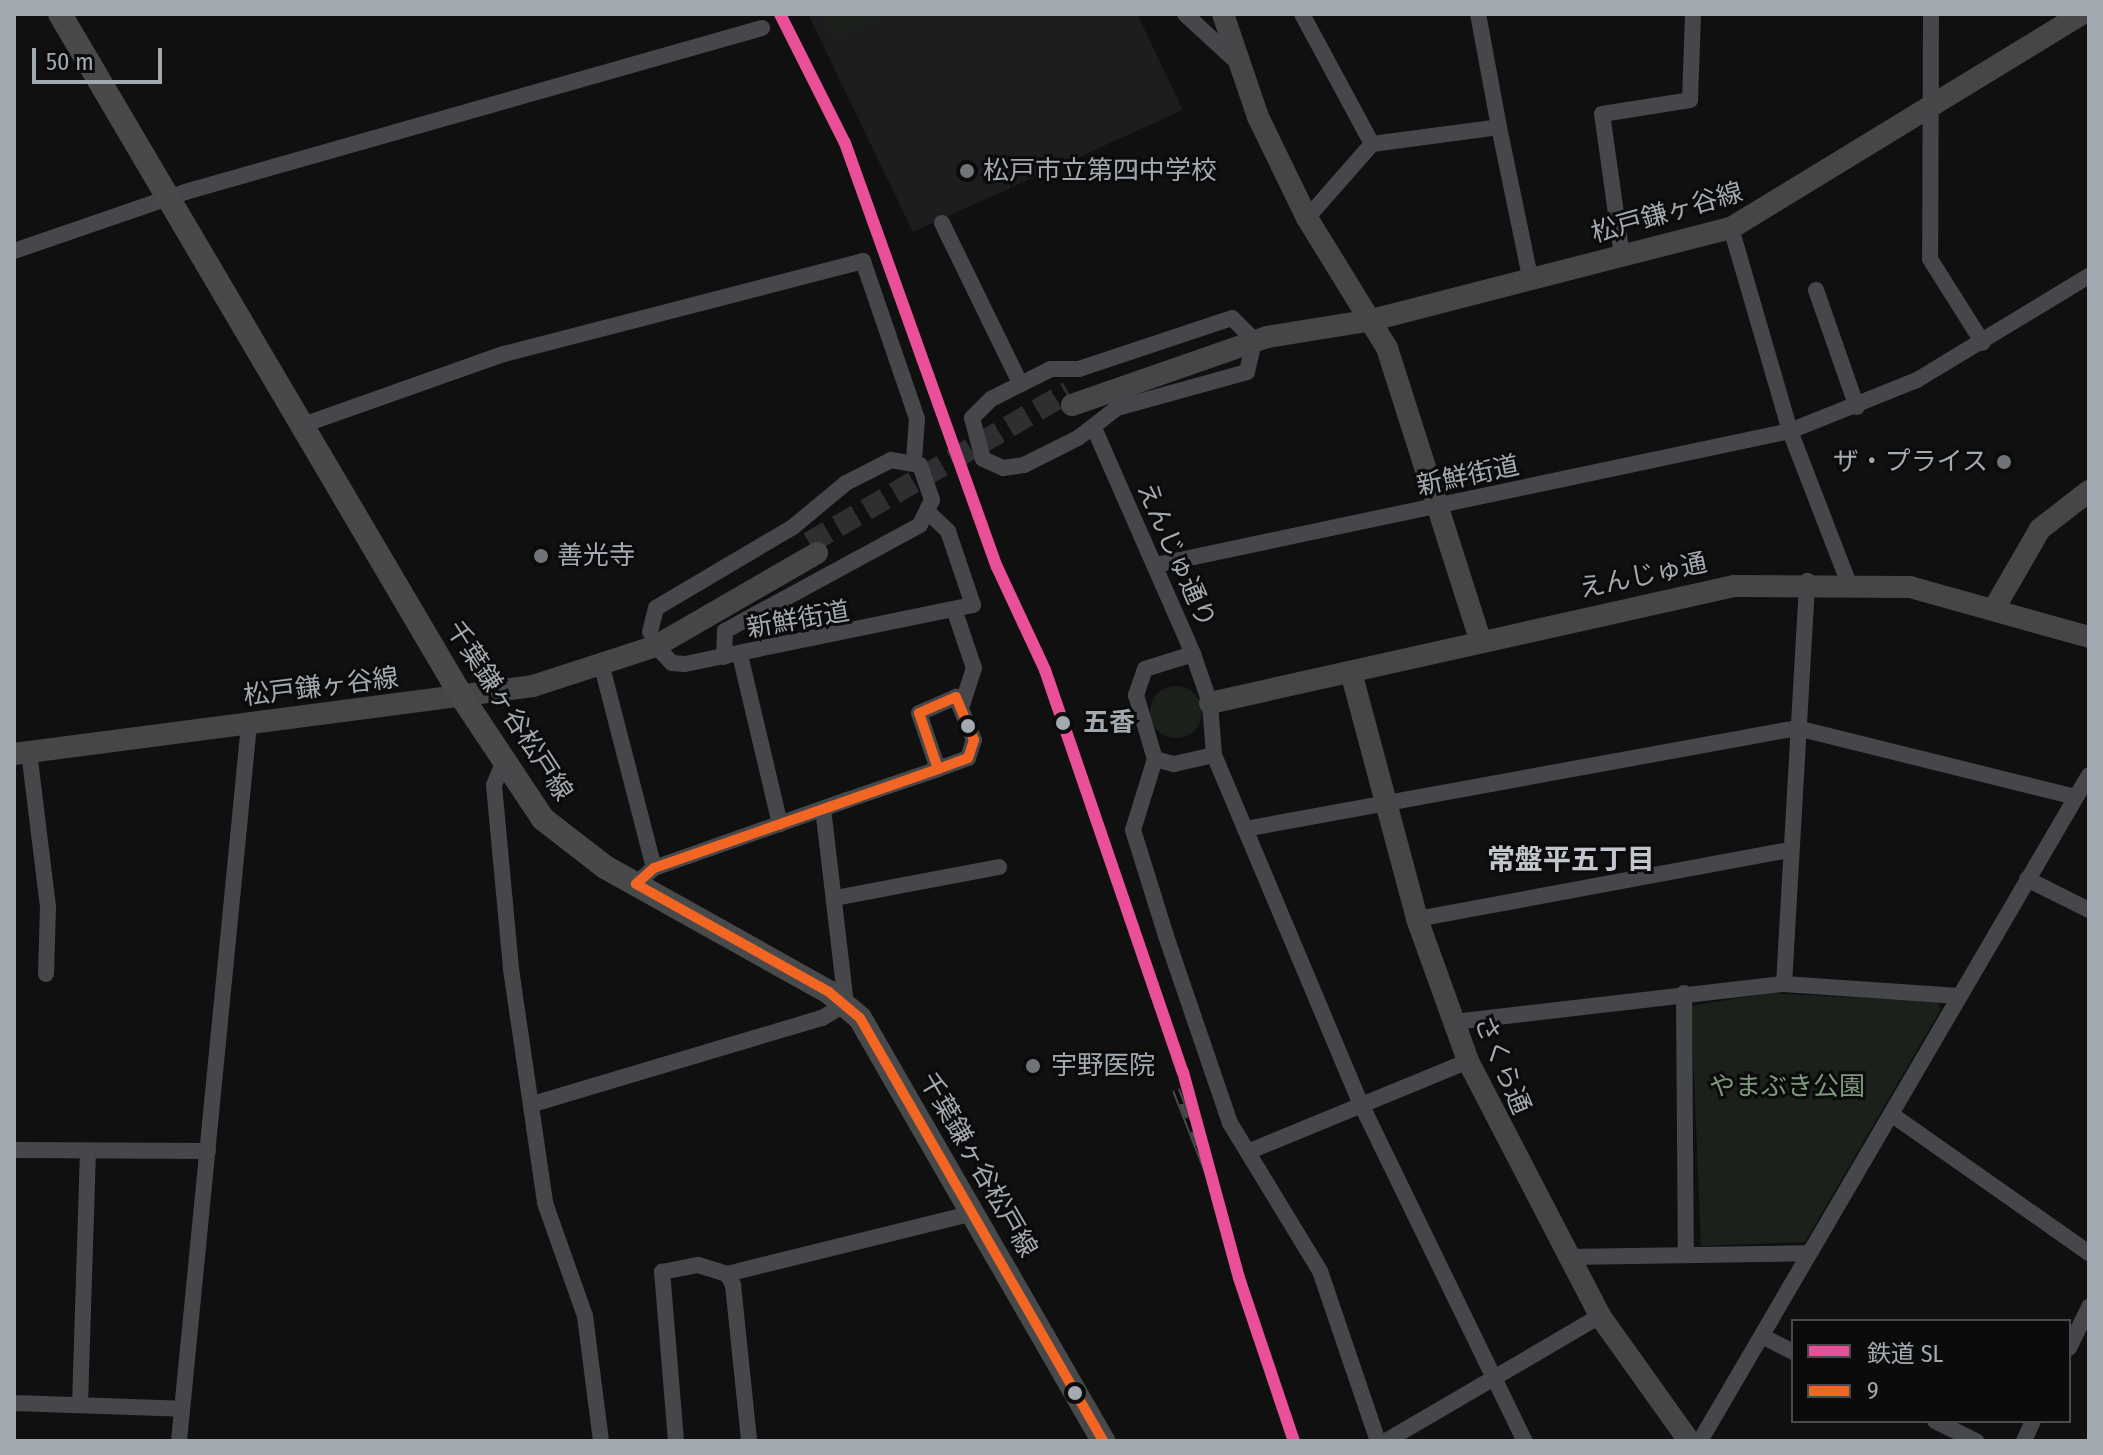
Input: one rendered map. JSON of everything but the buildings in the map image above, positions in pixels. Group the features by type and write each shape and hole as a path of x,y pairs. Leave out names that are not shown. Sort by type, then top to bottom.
{"main road":[{"name":"千葉鎌ヶ谷松戸線","path":"60,14 503,763 567,842 645,876 846,1004 973,1213 1100,1440"}],"street":[{"path":"1185,14 1238,63"},
{"path":"1223,14 1238,63 1307,218 1372,320 1411,411 1480,640"},
{"path":"1302,14 1372,144"},
{"path":"1478,14 1531,281"},
{"path":"1622,256 1602,114 1690,100 1693,14"},
{"path":"1931,14 1927,110 1930,259 1983,343"},
{"name":"松戸鎌ヶ谷線","path":"1070,399 1169,355 1372,320 1731,228 2082,14"},
{"path":"14,251 169,198 762,28"},
{"path":"1307,218 1372,144 1499,127"},
{"path":"942,223 1020,383"},
{"path":"1731,228 1790,431 1848,581"},
{"path":"303,425 504,354 863,261 917,419 914,460 927,476 930,514 948,531 973,605 955,612 974,668 962,704 972,754 645,876 601,663"},
{"name":"新鮮街道","path":"1156,565 1790,431 1857,407 1983,343 2089,276"},
{"path":"1816,290 1857,407"},
{"path":"1232,318 1258,339 1247,372 1117,408 1094,428 1024,465 991,467 972,418 1020,383 1232,318"},
{"name":"えんじゅ通り","path":"1094,428 1193,654 1210,703 1214,755 1361,1104 1525,1441"},
{"path":"813,548 659,636 656,608 793,527 811,505 891,460 914,460"},
{"path":"1995,607 2040,529 2089,491"},
{"path":"780,824 725,631 815,576 841,572 930,514"},
{"path":"1784,984 1807,581"},
{"name":"えんじゅ通","path":"1210,703 1480,640 1734,586 1848,581 1995,607 2089,637"},
{"name":"新鮮街道","path":"659,636 672,663 732,656 955,612"},
{"name":"松戸鎌ヶ谷線","path":"22,753 533,686 601,663 659,636"},
{"path":"1193,654 1145,669 1136,679 1155,759 1133,830 1230,1123 1250,1151 1320,1271 1378,1441"},
{"name":"さくら通","path":"1351,672 1383,805 1417,919 1468,1061 1566,1257 1600,1316 1689,1441"},
{"path":"938,769 920,708 950,696 962,704"},
{"path":"179,1441 249,724"},
{"path":"1245,829 1797,728 2076,797"},
{"path":"22,753 48,907 46,974"},
{"path":"1155,759 1174,764 1214,755"},
{"path":"503,763 494,785 545,1203 585,1316 601,1441"},
{"path":"1700,1441 2089,775"},
{"path":"533,1104 822,1018 846,1004 823,809"},
{"path":"1417,919 1791,850"},
{"path":"835,898 999,867"},
{"path":"2027,879 2089,910"},
{"path":"1454,1022 1684,993 1784,984 1959,996"},
{"path":"1684,993 1686,1253"},
{"path":"1250,1151 1468,1061"},
{"path":"1891,1114 2089,1253"},
{"path":"14,1150 208,1151"},
{"path":"80,1405 88,1151"},
{"path":"676,1441 662,1272 708,1265 727,1274 973,1213"},
{"path":"1566,1257 1808,1253"},
{"path":"727,1274 749,1441"},
{"path":"2071,1344 2089,1307"},
{"path":"1386,1441 1600,1316"},
{"path":"1762,1336 1791,1351"},
{"path":"14,1403 182,1409"},
{"path":"1939,1423 1976,1441"}],"shaded area":[{"name":"松戸市立第四中学校","path":"808,14 1137,14 1183,110 913,232"}],"green space":[{"path":"821,14 890,14 835,37"},
{"path":"1176,686 1194,694 1202,712 1194,730 1176,738 1158,730 1150,712 1158,694"},
{"name":"やまぶき公園","path":"1770,993 1938,1002 1941,1009 1805,1242 1701,1246 1691,1006"}],"tunnel":[{"path":"809,543 1068,392"}],"railway":[{"path":"1176,1090 1216,1192"}],"rail line":[{"name":"SL","path":"780,14 845,143 997,567 1045,670 1183,1072 1239,1278 1294,1441"}],"transit line":[{"name":"9","path":"956,697 974,740 968,758 938,769 919,713 956,697"},
{"name":"9","path":"636,884 654,868 938,769"},
{"name":"9","path":"636,884 829,992 860,1018 1103,1441"}],"place":[{"name":"松戸市立第四中学校","path":"967,171"},
{"name":"ザ・プライス","path":"2004,462"},
{"name":"善光寺","path":"541,556"},
{"name":"五香","path":"1063,723"},
{"name":"宇野医院","path":"1033,1066"}],"district":[{"name":"常盤平五丁目","path":"1571,860"}]}
